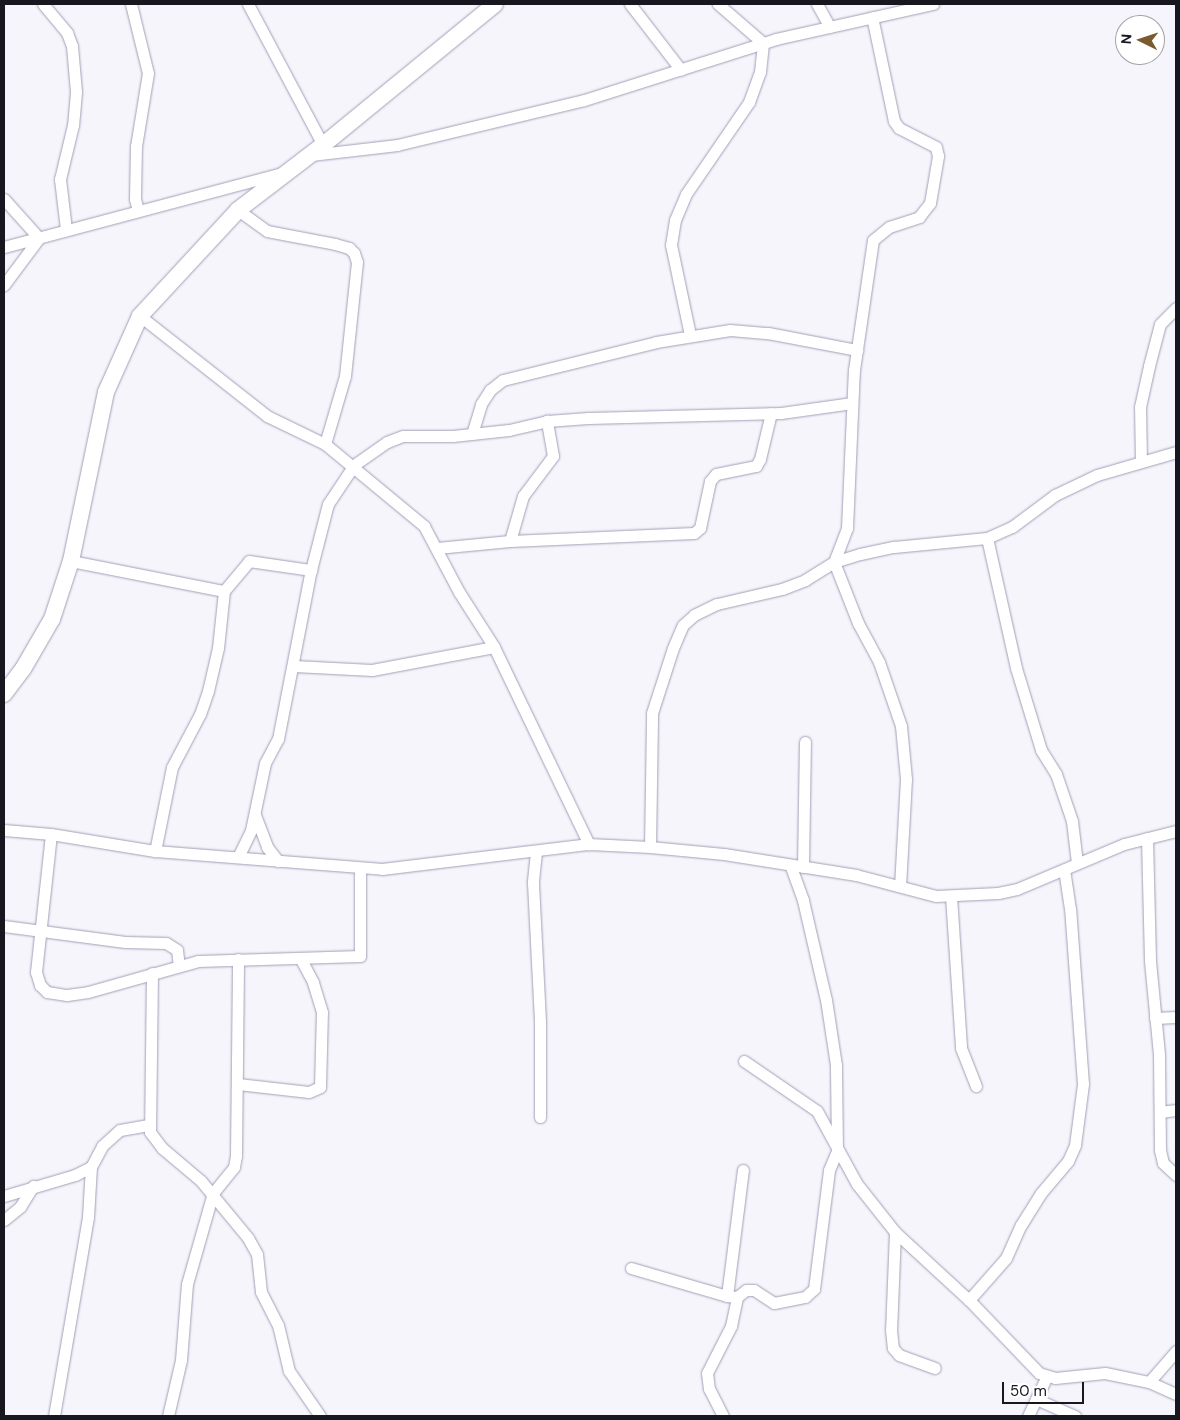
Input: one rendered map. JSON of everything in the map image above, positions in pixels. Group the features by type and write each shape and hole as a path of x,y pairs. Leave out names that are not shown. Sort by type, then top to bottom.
{"street":[{"path":"43,4 67,33 72,46 76,92 73,124 60,178 66,230"},
{"path":"131,4 148,73 136,146 135,198 138,210"},
{"path":"248,4 323,145"},
{"path":"4,694 23,669 52,619 72,561 106,392 140,316 238,210 286,171 323,145 495,4"},
{"path":"630,4 681,70"},
{"path":"718,4 763,43"},
{"path":"817,4 830,27"},
{"path":"308,156 396,145 584,100 763,43 933,4"},
{"path":"872,18 894,121 899,128 936,147 938,156 930,203 919,216 888,227 873,240 857,350 852,403 847,528 834,562 858,623 879,662 901,726 906,779 900,886"},
{"path":"690,335 671,245 675,220 686,194 749,102 760,72 763,43"},
{"path":"4,247 286,171"},
{"path":"4,199 39,238"},
{"path":"238,210 267,230 335,244 349,248 354,253 357,262 345,376 325,444"},
{"path":"4,285 39,238"},
{"path":"1141,462 1140,407 1149,366 1158,328 1176,308"},
{"path":"140,316 268,416 325,444 354,465 424,526 459,592 494,647 589,844"},
{"path":"472,434 481,404 490,390 503,380 690,335 730,330 768,333 857,350"},
{"path":"238,857 246,843 266,763 278,740 294,666 311,570 328,504 354,465 386,442 403,436 472,434 509,430 547,421 771,413 852,403"},
{"path":"437,548 510,541 694,534 700,528 710,481 716,474 756,466 760,459 771,413"},
{"path":"510,541 523,496 553,456 547,421"},
{"path":"650,847 652,713 683,625 694,615 717,604 806,580 834,562 894,547 987,538 1012,527 1055,495 1097,475 1176,452"},
{"path":"987,538 1016,668 1041,750 1056,774 1072,821 1076,863"},
{"path":"72,561 224,591"},
{"path":"155,851 172,767 200,714 208,691 218,648 224,591 249,561 311,570"},
{"path":"294,666 372,670 494,647"},
{"path":"803,867 805,742"},
{"path":"254,814 267,847 278,861"},
{"path":"4,830 51,834 155,851 360,869 435,865 589,844 650,847 724,854 900,886 919,894 951,896 998,893 1147,838 1176,831"},
{"path":"51,834 36,972 40,985 47,992 67,995 88,992 198,961 360,956 360,869"},
{"path":"1147,838 1150,962 1163,1163 1176,1175"},
{"path":"536,852 534,883 540,1023 540,1117"},
{"path":"631,1268 732,1296 746,1290 754,1290 774,1303 790,1302 805,1297 814,1289 829,1170 837,1151 836,1065 832,1029 803,900 790,865"},
{"path":"969,1300 1006,1258 1041,1193 1068,1162 1075,1145 1083,1084 1071,919 1064,869"},
{"path":"951,896 961,1048 976,1086"},
{"path":"4,926 126,942 166,943 177,950 179,966"},
{"path":"238,1084 309,1092 320,1087 322,1012 313,982 300,958"},
{"path":"168,1416 181,1360 187,1284 213,1193 234,1167 238,1084 238,959"},
{"path":"152,973 152,1109 149,1125 153,1139 213,1193 244,1231 257,1254 261,1292 278,1325 289,1371 316,1415"},
{"path":"1155,1018 1176,1017"},
{"path":"744,1061 817,1111 837,1151 857,1184 895,1232 969,1300 1046,1378"},
{"path":"1160,1112 1176,1110"},
{"path":"54,1416 88,1217 91,1167 102,1146 120,1130 149,1125"},
{"path":"4,1196 32,1186 75,1175 91,1167"},
{"path":"723,1416 706,1382 730,1326 742,1170"},
{"path":"4,1220 20,1208 32,1186"},
{"path":"895,1232 893,1348 899,1355 935,1368"},
{"path":"1149,1382 1176,1351"},
{"path":"1046,1378 1105,1373 1149,1382 1176,1394"},
{"path":"1028,1416 1046,1378"},
{"path":"1036,1399 1075,1416"}]}
